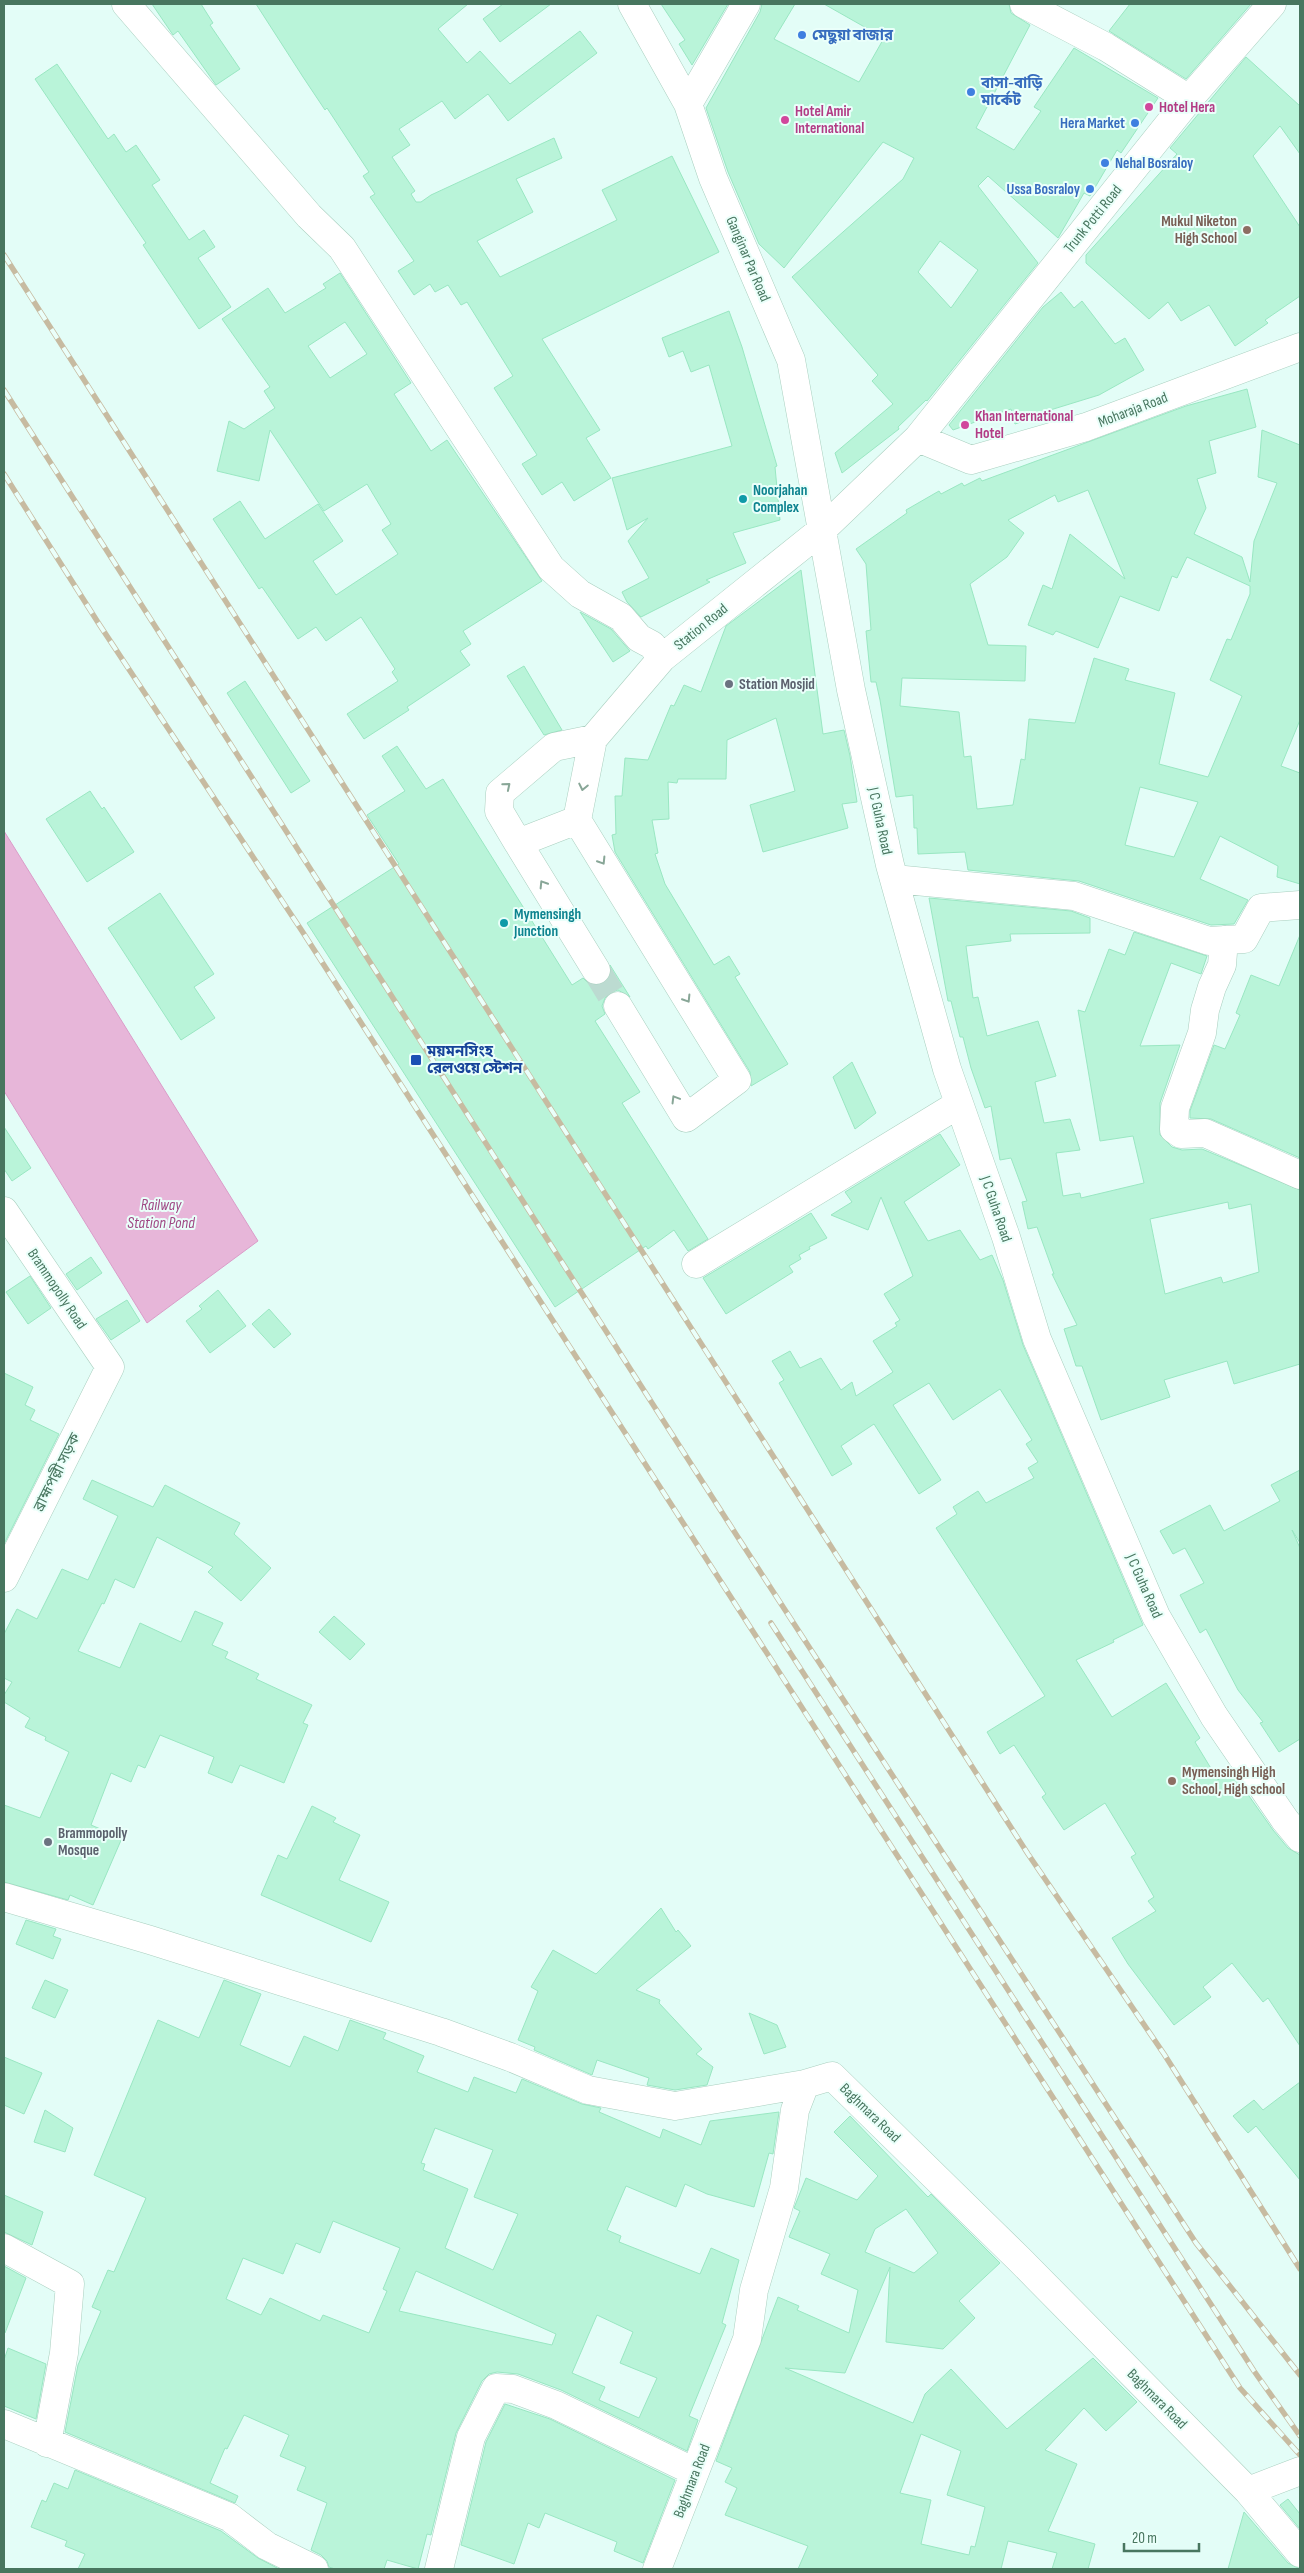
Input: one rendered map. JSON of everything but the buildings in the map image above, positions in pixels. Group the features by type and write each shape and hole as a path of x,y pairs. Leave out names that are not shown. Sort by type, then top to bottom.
{"street":[{"path":"126,4 309,216 342,248 551,568 580,594 621,617 639,638 652,645 662,658"},
{"name":"Ganginar Par Road","path":"632,4 688,104 712,178 791,360 823,529"},
{"path":"688,104 746,4"},
{"path":"1024,4 1106,47 1189,99"},
{"name":"Trunk Potti Road","path":"918,438 1189,99 1272,4"},
{"name":"Moharaja Road","path":"918,438 971,460 1086,428 1300,347"},
{"path":"823,529 918,438"},
{"name":"Station Road","path":"577,820 593,739 662,658 823,529"},
{"name":"J C Guha Road","path":"823,529 851,690 894,879 947,1069 1006,1237 1037,1339 1156,1616 1214,1716 1285,1820 1300,1838"},
{"path":"593,739 554,747 500,793 500,811 596,970"},
{"path":"518,843 577,820 737,1080 686,1118 618,1006"},
{"path":"894,879 1074,896 1209,941 1244,939 1261,908 1300,905"},
{"path":"1224,940 1222,965 1212,987 1205,1010 1202,1033 1175,1108 1174,1128 1181,1134 1205,1133 1300,1175"},
{"path":"696,1264 959,1104"},
{"name":"Brammopolly Road","path":"4,1211 110,1367"},
{"name":"ব্রাহ্মপল্লী সড়ক","path":"4,1578 110,1367"},
{"path":"4,1897 150,1940 441,2032 510,2057 588,2090 675,2106 805,2084"},
{"name":"Baghmara Road","path":"657,2569 747,2339 754,2290 784,2188 795,2110 805,2084 832,2076 1020,2260 1248,2491"},
{"path":"4,2248 70,2284 64,2353 47,2443"},
{"path":"439,2569 471,2437 496,2388 512,2390 556,2405 695,2472"},
{"path":"4,2424 229,2517 267,2546 314,2569"},
{"path":"1300,2471 1248,2491 1300,2553"}],"water":[{"name":"Railway Station Pond","path":"4,831 258,1241 147,1323 4,1091"}],"tunnel":[{"path":"596,970 618,1006"}],"railway":[{"path":"4,255 1028,1854 1164,2054 1300,2269"},
{"path":"4,390 739,1539 1196,2243 1300,2375"},
{"path":"4,474 99,624 302,931 1240,2388 1300,2455"},
{"path":"771,1623 1254,2371 1300,2436"}],"place":[{"name":"মেছুয়া বাজার","path":"802,35"},
{"name":"বাসা-বাড়ি মার্কেট","path":"971,92"},
{"name":"Hotel Hera","path":"1149,107"},
{"name":"Hotel Amir International","path":"785,120"},
{"name":"Hera Market","path":"1135,123"},
{"name":"Nehal Bosraloy","path":"1105,163"},
{"name":"Ussa Bosraloy","path":"1090,189"},
{"name":"Mukul Niketon High School","path":"1247,230"},
{"name":"Khan International Hotel","path":"965,425"},
{"name":"Noorjahan Complex","path":"743,499"},
{"name":"Station Mosjid","path":"729,684"},
{"name":"Mymensingh Junction","path":"504,923"},
{"name":"ময়মনসিংহ রেলওয়ে স্টেশন","path":"416,1060"},
{"name":"Mymensingh High School, High school","path":"1172,1781"},
{"name":"Brammopolly Mosque","path":"48,1842"}]}
